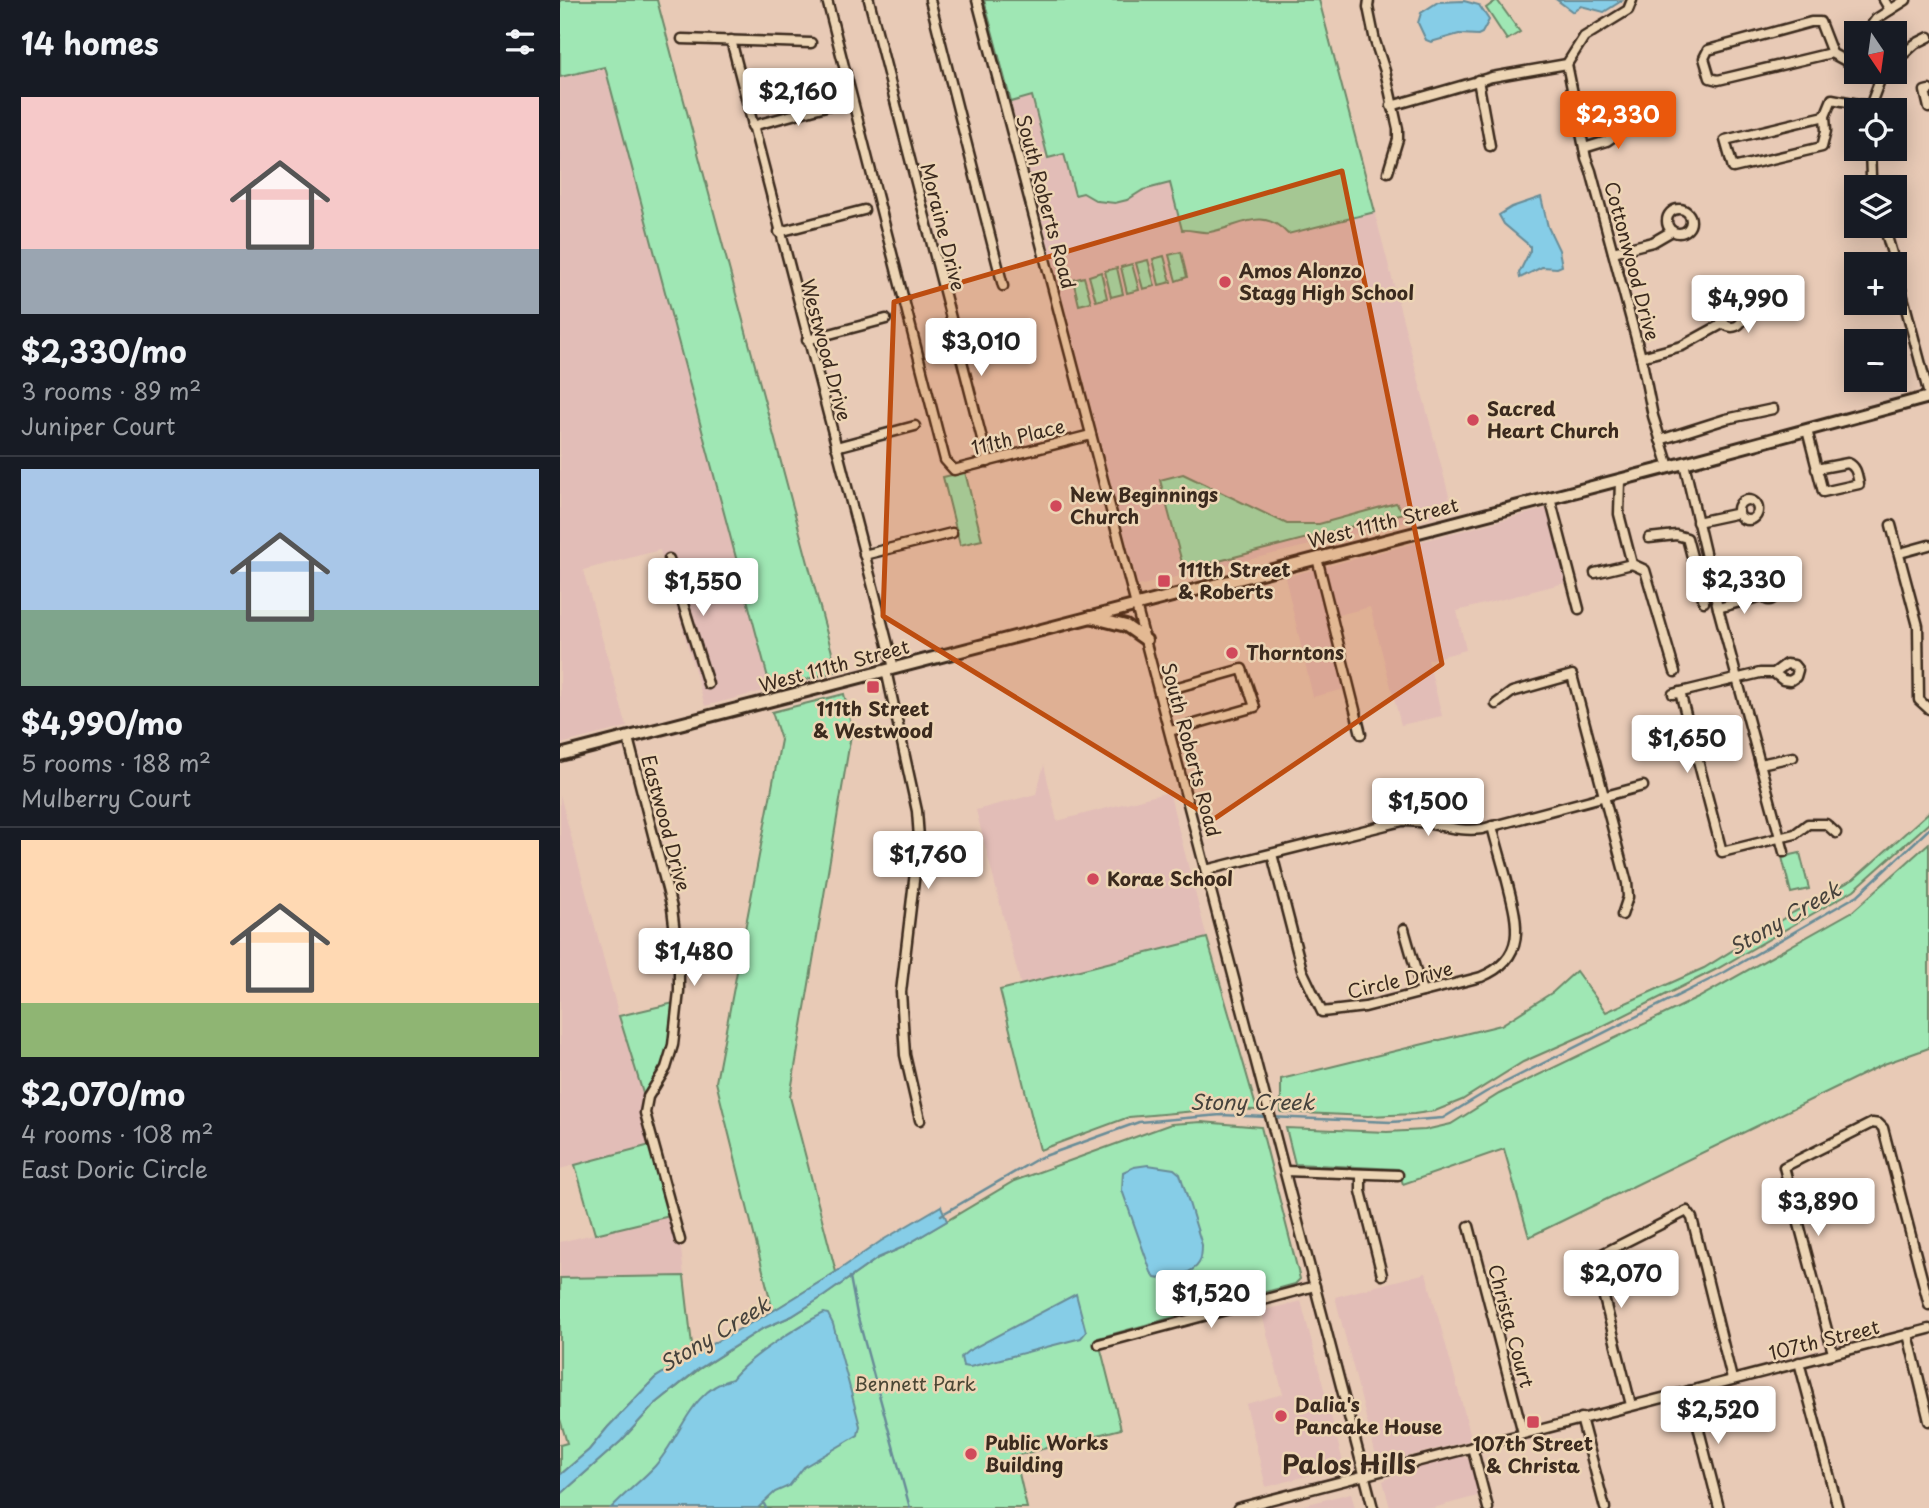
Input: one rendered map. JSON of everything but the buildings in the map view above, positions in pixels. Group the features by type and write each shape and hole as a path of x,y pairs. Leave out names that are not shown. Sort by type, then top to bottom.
{"main road":[{"name":"West 111th Street","path":"560,755 1620,480 1929,396"},
{"path":"1087,617 1121,624 1146,640"}],"street":[{"name":"111th Place","path":"827,0 945,460 954,470 1091,435"},
{"name":"Moraine Drive","path":"869,0 988,462"},
{"path":"929,0 1003,286"},
{"name":"South Roberts Road","path":"977,0 1373,1508"},
{"path":"1884,0 1889,10"},
{"path":"1875,21 1906,0"},
{"path":"1369,1 1398,139 1388,172"},
{"path":"1391,106 1478,80 1567,64 1584,37 1620,17 1632,2"},
{"path":"1832,53 1718,80 1710,78 1704,58 1707,50 1819,22 1832,53 1844,60"},
{"path":"1908,50 1929,37"},
{"path":"682,39 811,43"},
{"name":"Westwood Drive","path":"731,40 864,555 890,669 917,811 919,838 901,992 905,1055 920,1120"},
{"name":"Cottonwood Drive","path":"1567,64 1584,148 1642,357 1660,440 1669,467"},
{"path":"1478,80 1490,146"},
{"path":"1929,90 1924,91 1929,108"},
{"path":"1825,116 1725,140 1733,168 1822,147 1826,131 1825,116 1832,99 1844,102"},
{"path":"752,126 837,103"},
{"path":"1584,148 1607,141 1637,120"},
{"path":"779,232 864,210"},
{"path":"1614,252 1653,242 1672,231"},
{"path":"1907,312 1929,396"},
{"path":"807,340 886,319"},
{"path":"1642,357 1682,346 1724,323"},
{"path":"1660,440 1726,419 1773,410"},
{"path":"836,447 915,426"},
{"path":"1807,430 1816,469 1823,492 1858,484 1856,471 1853,465 1848,463 1816,469"},
{"path":"1684,463 1718,608 1784,852"},
{"path":"1620,480 1619,514 1632,564"},
{"path":"1550,498 1579,608"},
{"path":"1697,522 1739,513"},
{"path":"1891,525 1918,626 1919,700 1929,709"},
{"path":"864,555 952,533"},
{"path":"1649,538 1676,535 1686,537 1704,603"},
{"path":"1899,553 1929,545"},
{"path":"1317,558 1362,734"},
{"path":"669,559 708,684"},
{"path":"1595,573 1632,564 1645,570 1675,672"},
{"path":"1696,569 1708,566"},
{"path":"1718,608 1762,596"},
{"path":"1160,692 1242,669 1255,707 1170,731"},
{"path":"1774,673 1737,676 1676,693 1722,852 1795,834 1808,824 1826,824 1836,833"},
{"path":"1496,704 1513,692 1572,675 1627,883 1628,897 1622,915"},
{"name":"Eastwood Drive","path":"628,738 672,908 677,945 679,991 673,1045 666,1068 648,1097 645,1113 680,1240"},
{"path":"1760,764 1793,757"},
{"path":"1206,870 1402,821 1422,821 1459,831 1492,827 1643,786"},
{"name":"Circle Drive","path":"1272,854 1302,970 1322,1012 1365,1007 1488,975 1503,964 1513,950 1517,923 1492,827"},
{"path":"1404,929 1422,992"},
{"path":"1833,1353 1784,1167 1838,1138 1872,1124 1879,1124 1883,1128 1929,1305"},
{"path":"1285,1171 1398,1175"},
{"path":"1361,1174 1361,1191 1382,1275"},
{"path":"1631,1405 1594,1258 1687,1211 1692,1218 1732,1379"},
{"name":"Christa Court","path":"1469,1226 1523,1433"},
{"path":"1098,1344 1315,1286"},
{"name":"107th Street","path":"1238,1508 1929,1329"},
{"path":"1908,1334 1929,1422"},
{"path":"1800,1362 1838,1508"},
{"path":"1689,1391 1719,1508"},
{"path":"1581,1418 1605,1508"},
{"path":"1472,1447 1488,1508"}],"highlighted area":[{"path":"1342,171 1442,664 1214,819 883,616 894,302"}],"shaded area":[{"name":"Amos Alonzo Stagg High School","path":"984,0 1319,0 1453,511 1138,586"},
{"path":"605,66 771,689 705,706 660,550 583,570 627,727 560,744 560,77"},
{"path":"1552,507 1572,581 1457,611 1466,650 1428,660 1442,716 1401,725 1370,607 1327,618 1345,689 1313,697 1285,577"},
{"name":"Korae School","path":"1044,765 1057,821 1169,792 1207,938 1021,986 976,810 1036,794"},
{"path":"560,795 619,1016 646,1103 654,1144 560,1169"},
{"path":"674,1215 684,1276 560,1278 560,1242"},
{"path":"1426,1273 1472,1440 1378,1464 1335,1297"},
{"path":"1301,1301 1344,1466 1266,1487 1246,1404 1283,1394 1261,1311"},
{"path":"1458,1457 1470,1460 1481,1495 1433,1508 1390,1508 1383,1481 1396,1474"},
{"path":"1351,1493 1355,1508 1292,1508"}],"green space":[{"path":"560,0 657,0 837,671 771,689 605,67 560,77"},
{"path":"984,0 1319,0 1375,212 1288,234 1269,221 1260,219 1203,232 1182,230 1170,183 1143,190 1127,200 1115,203 1097,201 1083,193 1075,195 1064,154 1048,158 1032,96 1011,102"},
{"path":"1497,0 1520,32 1507,40 1486,8"},
{"path":"1181,252 1187,277 1176,281 1169,255"},
{"path":"1164,256 1171,282 1159,285 1153,259"},
{"path":"1148,260 1155,286 1143,289 1136,263"},
{"path":"1132,264 1139,290 1127,293 1121,267"},
{"path":"1117,268 1123,294 1111,297 1105,271"},
{"path":"1101,272 1107,298 1096,301 1089,276"},
{"path":"1084,277 1091,302 1079,305 1073,280"},
{"path":"965,472 982,540 960,545 943,477"},
{"path":"1183,474 1287,524 1319,524 1396,503 1404,513 1184,570 1160,480"},
{"path":"844,694 852,729 790,1097 836,1272 773,1311 716,1082 781,740 772,712"},
{"path":"1929,812 1929,823 1854,890 1717,969 1593,1031 1523,1062 1462,1100 1435,1111 1414,1114 1368,1116 1281,1112 1281,1079 1501,1025 1553,992 1576,971 1606,1012 1704,968 1794,912 1854,879"},
{"path":"1929,843 1929,1048 1884,1064 1529,1237 1504,1149 1403,1184 1398,1169 1295,1164 1286,1128 1387,1132 1425,1130 1451,1124 1499,1094 1698,998 1853,911"},
{"path":"1800,853 1809,889 1791,893 1782,857"},
{"path":"1207,938 1257,1110 1218,1109 1129,1117 1040,1150 1000,990"},
{"path":"678,1002 673,1045 646,1103 619,1016"},
{"name":"Bennett Park","path":"1202,1122 1261,1127 1300,1279 1295,1284 1098,1338 1121,1429 1015,1456 1027,1508 560,1508 560,1495 621,1441 654,1405 698,1370 762,1329 792,1316 878,1258 901,1248 1014,1181 1171,1124"},
{"path":"654,1144 674,1215 595,1234 575,1165"},
{"path":"684,1276 693,1354 655,1378 589,1450 560,1475 560,1445 567,1443 560,1419 560,1278"}],"water":[{"path":"1557,0 1623,0 1604,12 1581,6 1573,12"},
{"path":"1464,1 1479,5 1489,20 1482,33 1459,34 1431,42 1426,40 1418,23 1421,13 1438,2"},
{"path":"1541,197 1562,266 1542,267 1520,278 1519,273 1530,246 1504,224 1499,215 1512,207"},
{"path":"1148,1165 1174,1169 1180,1174 1202,1245 1201,1259 1196,1267 1173,1277 1155,1278 1151,1272 1122,1190 1123,1172"},
{"path":"941,1206 947,1221 878,1258 792,1316 762,1329 697,1370 654,1405 621,1441 560,1495 560,1475 589,1450 655,1378 693,1354 773,1311 881,1241"},
{"path":"1076,1294 1086,1332 1081,1338 970,1367 963,1366 961,1357 968,1351"},
{"path":"824,1313 828,1314 833,1324 860,1426 858,1435 804,1467 789,1486 775,1492 758,1508 611,1508 655,1466 696,1403 706,1393 732,1379 774,1343"}],"waterway":[{"name":"Stony Creek","path":"941,1215 1039,1158 1139,1122 1221,1115 1391,1122 1443,1118 1486,1092 1725,972 1858,895 1929,829"},
{"path":"850,1277 857,1314 910,1508"},
{"path":"764,1504 766,1508"}],"place":[{"name":"Amos Alonzo Stagg High School","path":"1225,282"},
{"name":"Sacred Heart Church","path":"1473,420"},
{"name":"New Beginnings Church","path":"1056,506"},
{"name":"111th Street & Roberts","path":"1164,581"},
{"name":"Thorntons","path":"1232,653"},
{"name":"111th Street & Westwood","path":"873,687"},
{"name":"Korae School","path":"1093,879"},
{"name":"Dalia's Pancake House","path":"1281,1416"},
{"name":"107th Street & Christa","path":"1533,1422"},
{"name":"Public Works Building","path":"971,1454"}],"district":[{"name":"Palos Hills","path":"1349,1465"}]}
